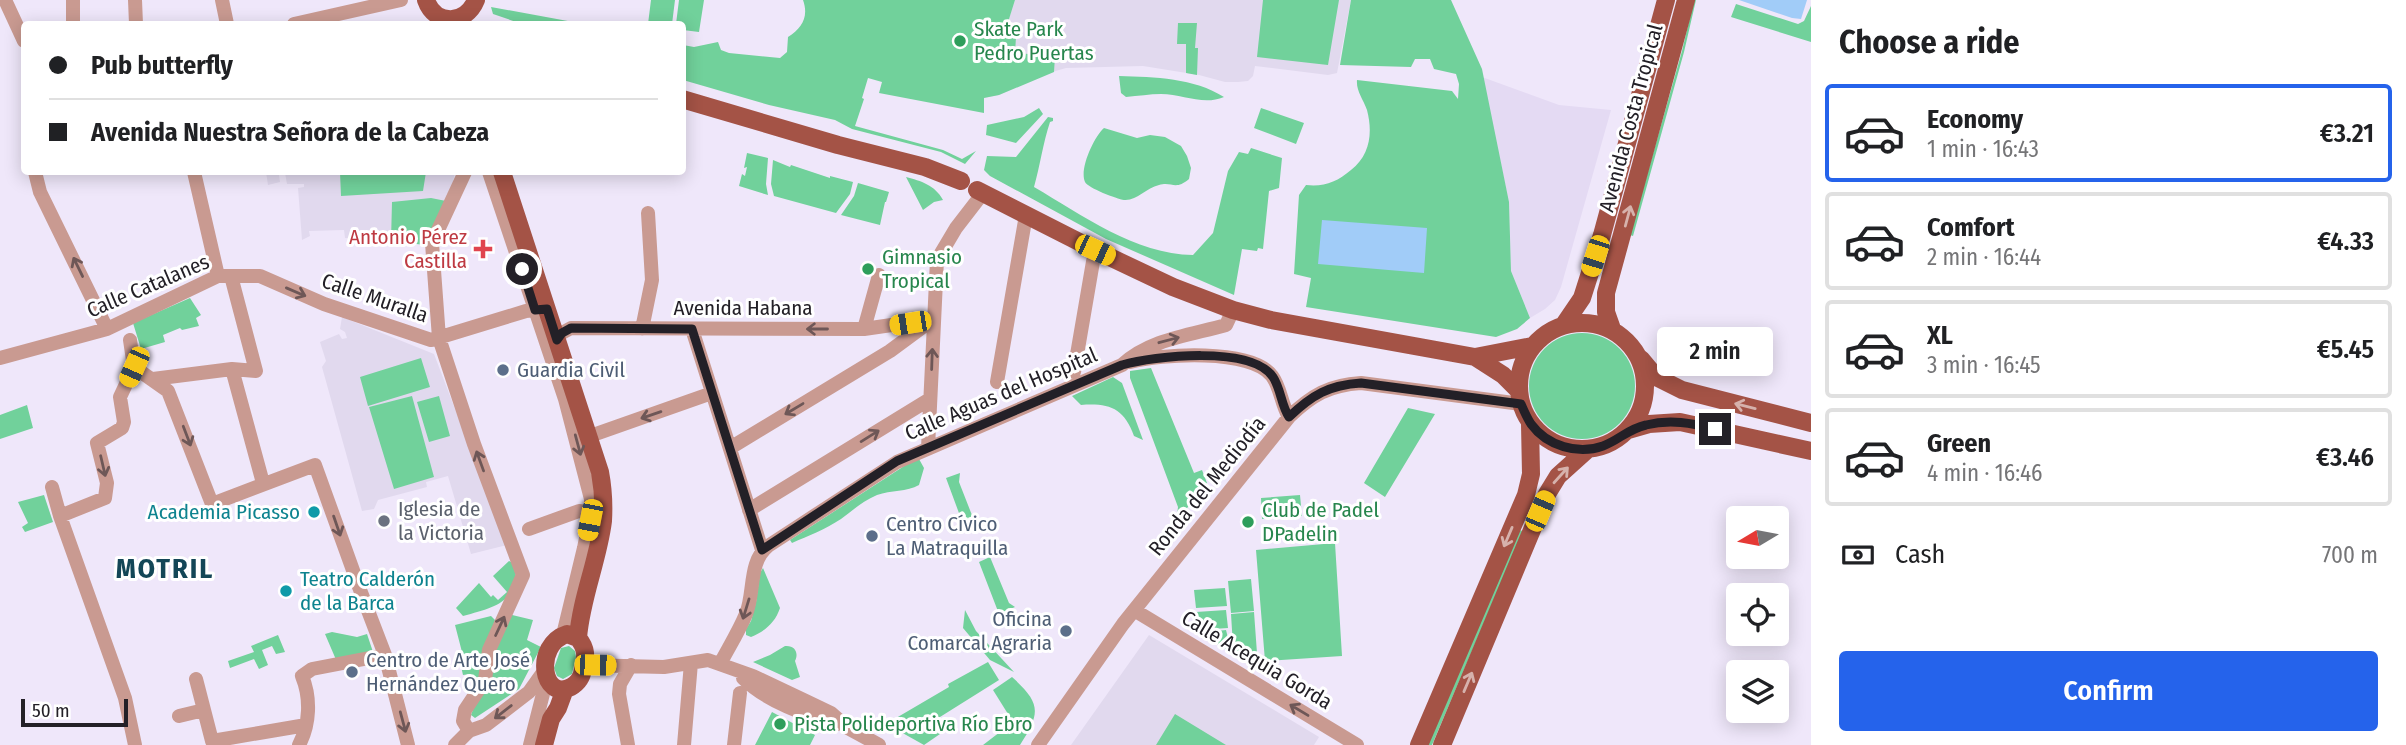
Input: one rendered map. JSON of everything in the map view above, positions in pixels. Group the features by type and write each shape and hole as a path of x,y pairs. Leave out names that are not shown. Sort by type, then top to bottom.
{"main road":[{"name":"Avenida Costa Tropical","path":"1565,323 1582,298 1666,0"},
{"name":"Avenida Costa Tropical","path":"1612,329 1606,312 1606,293 1686,0"},
{"path":"686,100 838,145 925,167 974,188 1173,287 1233,310 1271,320 1475,357 1503,374 1520,398 1531,424 1546,439 1566,448 1588,449 1604,446 1628,430 1648,424 1680,422 1811,451"},
{"path":"503,175 541,309 557,340 590,436 604,498 598,545 580,613 570,636"},
{"path":"1520,398 1519,371 1532,346 1548,332 1565,323 1588,323 1612,329 1626,341 1656,377 1682,390 1811,423"},
{"path":"1475,357 1532,346"},
{"path":"1628,430 1639,414 1645,395 1644,375 1638,356"},
{"path":"1419,745 1526,495 1531,474 1531,424"},
{"path":"1442,745 1548,494 1558,475 1588,449"},
{"path":"551,680 573,686 582,676 586,654 570,636"},
{"path":"544,745 551,719 558,708 548,651 553,641 570,636"}],"street":[{"path":"5,0 21,35"},
{"path":"73,0 74,21"},
{"path":"135,0 136,21"},
{"path":"222,0 226,21"},
{"path":"306,21 382,2 401,0"},
{"path":"36,175 40,192 107,329"},
{"path":"153,379 232,369 256,371 195,175"},
{"path":"464,175 432,243 439,338 474,444 523,575 489,650 485,680 465,710 463,721 469,731"},
{"path":"490,175 541,309 588,480 591,513 570,636"},
{"path":"928,448 937,260 956,228 974,188"},
{"path":"642,329 652,280 648,213"},
{"path":"997,382 1026,215"},
{"path":"1074,372 1095,250"},
{"path":"864,329 879,275"},
{"name":"Calle Catalanes","path":"0,358 107,329 225,276"},
{"name":"Calle Muralla","path":"225,276 260,276 324,304 431,340 541,309"},
{"name":"Calle Aguas del Hospital","path":"1122,365 1134,353 1157,344 1226,326 1233,310"},
{"path":"730,449 890,351 933,319"},
{"name":"Avenida Habana","path":"557,340 571,328 864,329 933,319"},
{"path":"121,322 153,379"},
{"path":"692,329 762,550 756,563 747,612 720,664"},
{"path":"60,516 105,498 107,483 97,443 122,428 124,422 120,397 134,367 130,340"},
{"name":"Calle Aguas del Hospital","path":"762,550 897,461 1140,359 1208,356 1259,365 1272,376 1289,417"},
{"path":"134,367 167,391 212,504 315,465 385,655 408,745"},
{"path":"232,369 263,483"},
{"name":"Ronda del Mediodía","path":"1038,745 1135,610 1289,417 1307,399 1343,384 1361,383 1520,398"},
{"path":"590,436 712,393"},
{"path":"749,510 930,399"},
{"path":"52,486 60,516 125,698 135,745"},
{"path":"529,529 579,511 591,513"},
{"name":"Calle Acequia Gorda","path":"1135,610 1357,745"},
{"path":"299,745 305,734 309,692 302,676 312,669 385,655"},
{"path":"584,665 664,667 708,660 736,671 749,684 774,700 848,728 879,745"},
{"path":"684,745 691,663"},
{"path":"628,745 619,694 620,684 631,665"},
{"path":"196,679 212,741 306,725"},
{"path":"454,745 469,731 486,726 529,692 551,680"},
{"path":"530,745 551,680"},
{"path":"734,745 740,693"},
{"path":"179,716 204,710"}],"shaded area":[{"path":"1015,0 1351,0 1337,73 1328,75 1255,66 1253,76 1248,81 1225,82 1143,66 1066,68 1042,75 999,95 983,98"},
{"path":"1482,77 1559,105 1611,110 1561,287 1555,300 1530,318 1511,271 1509,202"},
{"path":"266,175 279,175 280,182 268,185"},
{"path":"285,175 454,175 446,201 397,241 345,238 344,230 309,231 310,236 302,240 298,188 304,187 304,184 287,184"},
{"path":"342,317 434,354 507,545 471,554 448,476 426,482 427,487 378,500 374,509 362,511 322,367 326,361 320,342 339,334 342,339 347,338 345,332 340,329"},
{"path":"1149,635 1319,737 1314,745 1071,745"}],"green space":[{"path":"651,0 675,0 672,21 648,21"},
{"path":"679,0 704,0 699,32 686,30 686,21 676,21"},
{"path":"803,0 1015,0 1004,35 1016,37 1015,53 1055,56 1054,72 999,95 984,98 984,113 879,93 882,82 868,78 855,126 943,150 962,159 976,151 965,164 941,152 852,129 835,120 769,105 686,81 686,46 694,47 718,42 721,50 729,53 780,58 787,52 788,37 803,22"},
{"path":"1263,0 1339,0 1328,65 1257,57"},
{"path":"1351,0 1451,0 1482,69 1509,202 1511,271 1530,318 1517,329 1496,337 1306,307 1311,278 1294,274 1299,195 1306,185 1330,183 1341,178 1362,158 1370,135 1369,119 1357,80 1452,91 1458,99 1459,84 1456,74 1434,69 1430,59 1415,59 1411,67 1340,65"},
{"path":"1694,0 1684,52 1633,236 1630,235"},
{"path":"1736,4 1798,24 1804,21 1811,6 1811,42 1731,17"},
{"path":"491,7 568,21 513,21 493,14"},
{"path":"1178,23 1197,23 1197,75 1186,73 1186,44 1177,44"},
{"path":"1119,76 1187,82 1224,97 1201,100 1161,94 1126,97 1121,93"},
{"path":"1039,108 1043,114 1016,143 986,135 987,125 1024,117"},
{"path":"1261,108 1304,123 1296,144 1254,128"},
{"path":"1048,117 1053,118 1053,121 1050,122 1034,187 1110,231 1150,248 1171,253 1193,255 1213,233 1228,171 1239,152 1248,154 1251,148 1282,158 1279,188 1269,191 1263,249 1242,249 1234,295 1106,239 990,176 984,170 987,156 1016,157"},
{"path":"1104,128 1137,138 1150,135 1165,137 1181,146 1191,168 1189,179 1177,185 1163,184 1154,187 1129,200 1115,198 1091,187 1085,182 1084,169 1092,146"},
{"path":"747,153 768,158 768,195 739,186 742,174 745,176"},
{"path":"773,160 830,178 853,182 850,194 836,213 774,196 771,184"},
{"path":"340,175 426,175 423,191 341,196"},
{"path":"906,177 932,187 943,200 934,202 923,210"},
{"path":"858,183 889,192 880,225 841,215 854,196"},
{"path":"431,198 446,201 425,245 391,241 392,202"},
{"path":"190,298 201,315 196,318 199,326 182,330 180,328 163,335 165,342 141,349 133,323"},
{"path":"1582,333 1602,337 1620,348 1631,366 1635,386 1631,406 1620,424 1602,435 1582,439 1562,435 1544,424 1533,406 1529,386 1533,366 1544,348 1562,337"},
{"path":"421,358 430,387 368,406 360,377"},
{"path":"1151,368 1194,473 1202,470 1207,483 1180,517 1177,515 1178,507 1130,378 1130,371"},
{"path":"1113,377 1122,383 1143,440 1134,436 1125,419 1114,409 1100,405 1081,405 1072,396"},
{"path":"412,396 434,477 394,489 369,407"},
{"path":"439,396 450,436 429,442 417,402"},
{"path":"27,405 33,428 0,439 0,415"},
{"path":"1408,408 1435,414 1385,497 1364,483"},
{"path":"915,459 919,459 924,468 919,485 877,495 829,526 792,543 790,540"},
{"path":"960,473 959,482 977,528 966,532 946,478"},
{"path":"44,495 53,522 25,532 22,527 28,523 18,502"},
{"path":"1300,495 1302,516 1262,519 1261,498"},
{"path":"1519,530 1523,531 1432,745 1428,745"},
{"path":"1335,543 1342,656 1265,661 1256,550"},
{"path":"990,557 1009,603 1015,607 999,614 979,562"},
{"path":"509,561 516,564 516,577 509,595 494,606 463,616 456,608 479,583 491,597 493,595 498,600 507,592 493,576"},
{"path":"763,568 780,608 769,626 751,637 746,635 746,629 751,621"},
{"path":"1251,579 1254,611 1231,613 1228,581"},
{"path":"1225,588 1227,606 1196,608 1194,590"},
{"path":"965,610 976,631 1014,672 990,660 963,628"},
{"path":"1226,610 1228,628 1197,630 1196,612"},
{"path":"1254,612 1258,667 1197,633 1226,630 1230,646 1233,646 1231,614"},
{"path":"508,614 533,620 527,640 541,647 519,689 475,718 471,715"},
{"path":"491,616 495,620 485,650 480,678 473,688 470,674 463,675 458,653 462,652 455,625"},
{"path":"332,632 357,637 367,634 373,652 337,662 325,634"},
{"path":"278,635 285,652 276,654 272,646 262,650 268,665 259,669 254,659 230,668 228,661 254,652 251,646"},
{"path":"569,646 575,651 576,657 572,674 563,679 557,676 554,668 561,648"},
{"path":"785,646 795,650 800,677 792,680 753,662 770,655"},
{"path":"988,662 999,680 932,722 940,734 924,745 890,726 891,721"},
{"path":"1012,677 1033,702 1035,709 1032,725 1020,745 983,745 1013,722 993,690"},
{"name":"Pista Polideportiva Río Ebro","path":"772,712 815,735 810,745 755,745"},
{"path":"1175,714 1226,745 1156,745"}],"water":[{"path":"1739,0 1807,0 1801,19"},
{"path":"1322,220 1427,228 1424,273 1318,264"}],"place":[{"name":"Skate Park Pedro Puertas","path":"960,41"},
{"name":"Antonio Pérez Castilla","path":"483,249"},
{"name":"Gimnasio Tropical","path":"868,269"},
{"name":"Guardia Civil","path":"503,370"},
{"name":"Academia Picasso","path":"314,512"},
{"name":"Iglesia de la Victoria","path":"384,521"},
{"name":"Club de Padel DPadelin","path":"1248,522"},
{"name":"Centro Cívico La Matraquilla","path":"872,536"},
{"name":"Teatro Calderón de la Barca","path":"286,591"},
{"name":"Oficina Comarcal Agraria","path":"1066,631"},
{"name":"Centro de Arte José Hernández Quero","path":"352,672"},
{"name":"Pista Polideportiva Río Ebro","path":"780,724"}],"district":[{"name":"MOTRIL","path":"165,568"}],"route":[{"path":"522,269 535,310 547,309 557,340 571,328 692,329 762,550 897,461 1140,359 1208,356 1259,365 1272,376 1289,417 1307,399 1326,390 1343,384 1361,383 1521,404 1531,424 1546,439 1566,448 1588,449 1604,446 1628,430 1648,424 1680,422 1715,429"}]}
